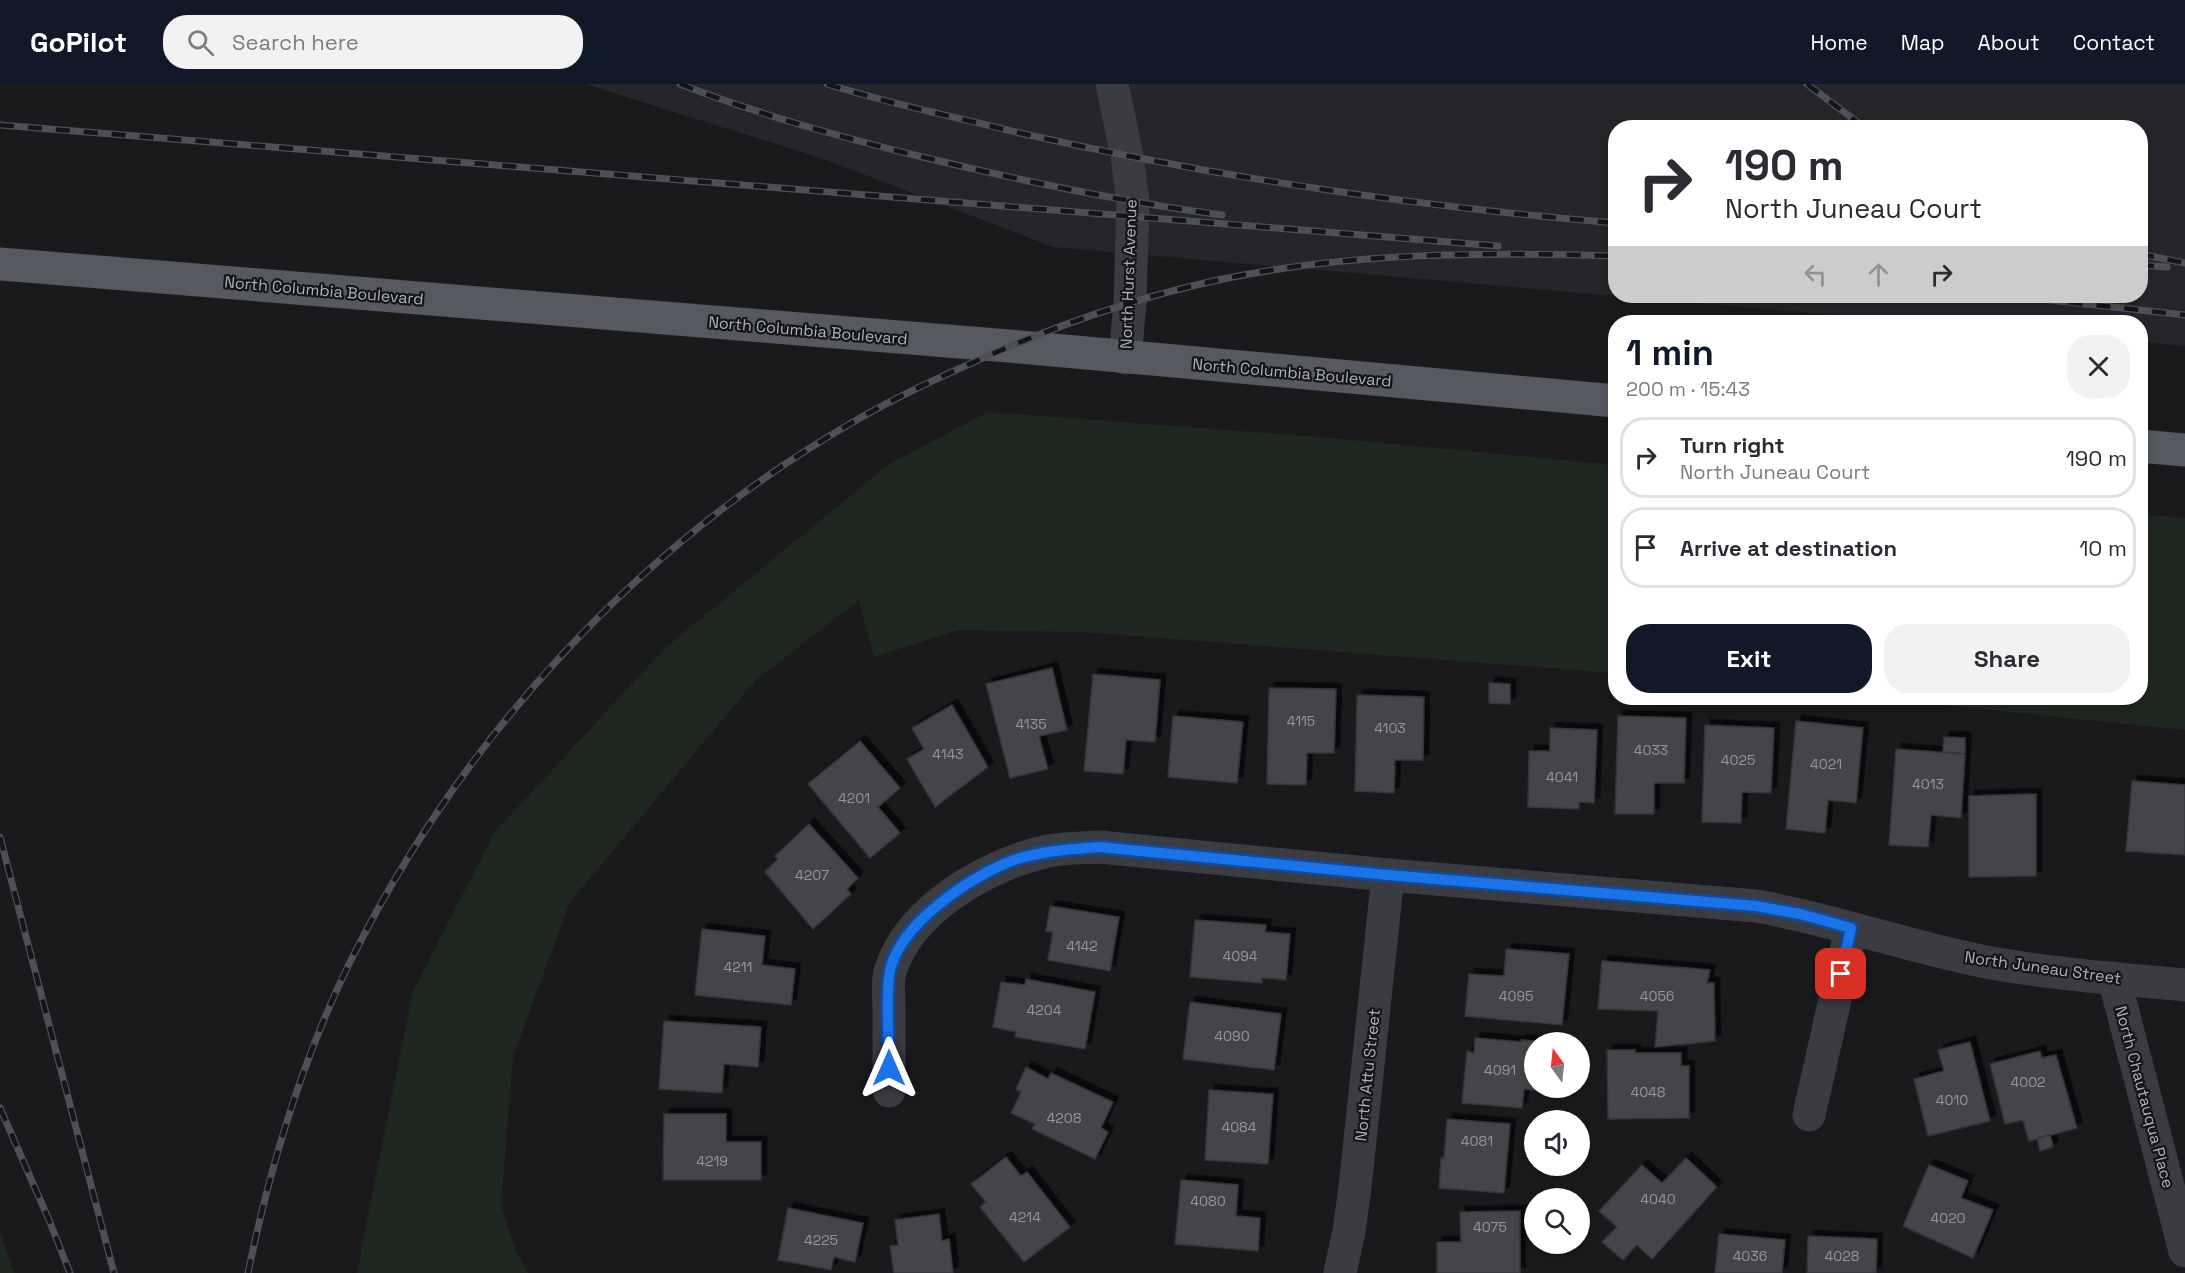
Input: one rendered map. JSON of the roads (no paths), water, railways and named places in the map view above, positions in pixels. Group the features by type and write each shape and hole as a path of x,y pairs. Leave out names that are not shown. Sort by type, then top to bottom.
{"main road":[{"name":"North Columbia Boulevard","path":"0,264 1608,399"},
{"path":"2148,447 2185,450"}],"street":[{"name":"North Hurst Avenue","path":"1112,84 1127,156 1133,203 1130,303 1125,358"},
{"name":"North Juneau Street","path":"890,1091 889,974 899,949 914,929 945,899 983,874 1016,860 1051,850 1099,847 1388,875 1756,906 1800,914 1991,963 2185,985"},
{"name":"North Attu Street","path":"1340,1273 1355,1188 1388,875"},
{"path":"1809,1115 1851,928"},
{"name":"North Chautauqua Place","path":"2114,978 2185,1251"}],"railway":[{"path":"680,84 794,123 910,154 1065,189 1222,215"},
{"path":"827,84 894,103 1007,130 1158,162 1386,198 1608,222"},
{"path":"1807,84 1854,120"},
{"path":"0,125 1498,246"},
{"path":"248,1273 266,1193 302,1075 350,962 394,881 444,802 499,728 560,657 625,591 695,530 770,475 863,416 910,392 1004,349 1065,325 1159,294 1223,279 1321,263 1468,254 1608,256"},
{"path":"2148,256 2185,263"},
{"path":"2148,266 2167,267"},
{"path":"2076,303 2185,315"},
{"path":"0,837 114,1273"},
{"path":"0,1108 70,1273"}]}
